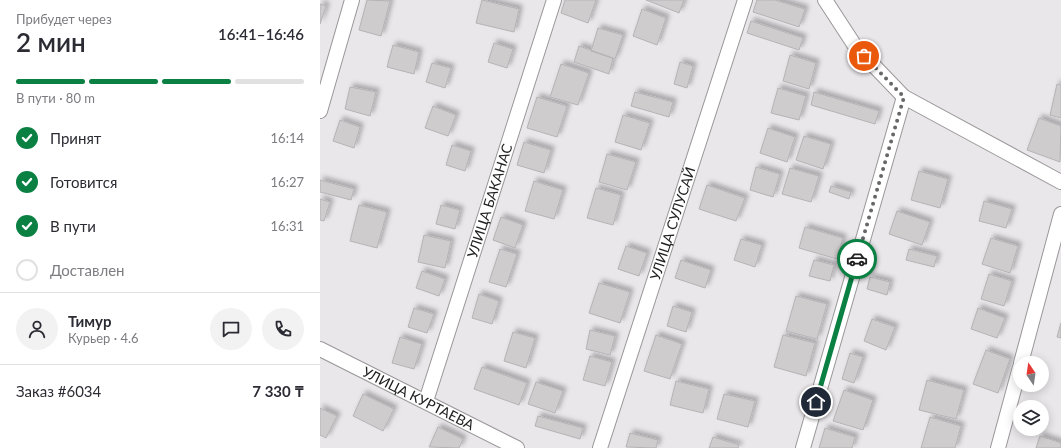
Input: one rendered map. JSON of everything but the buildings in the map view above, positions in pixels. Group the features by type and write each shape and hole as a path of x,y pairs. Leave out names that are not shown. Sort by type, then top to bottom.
{"street":[{"path":"320,111 352,0"},
{"name":"УЛИЦА БАКАНАС","path":"426,401 554,0"},
{"name":"УЛИЦА СУЛУСАЙ","path":"600,448 746,0"},
{"path":"825,0 855,46 904,97 1061,182"},
{"path":"802,448 904,97"},
{"path":"1023,356 1061,214"},
{"name":"УЛИЦА КУРТАЕВА","path":"320,349 517,448"},
{"path":"998,448 1013,392"}],"way so far":[{"path":"857,259 904,97 864,56"}],"route":[{"path":"816,402 857,259"}]}
